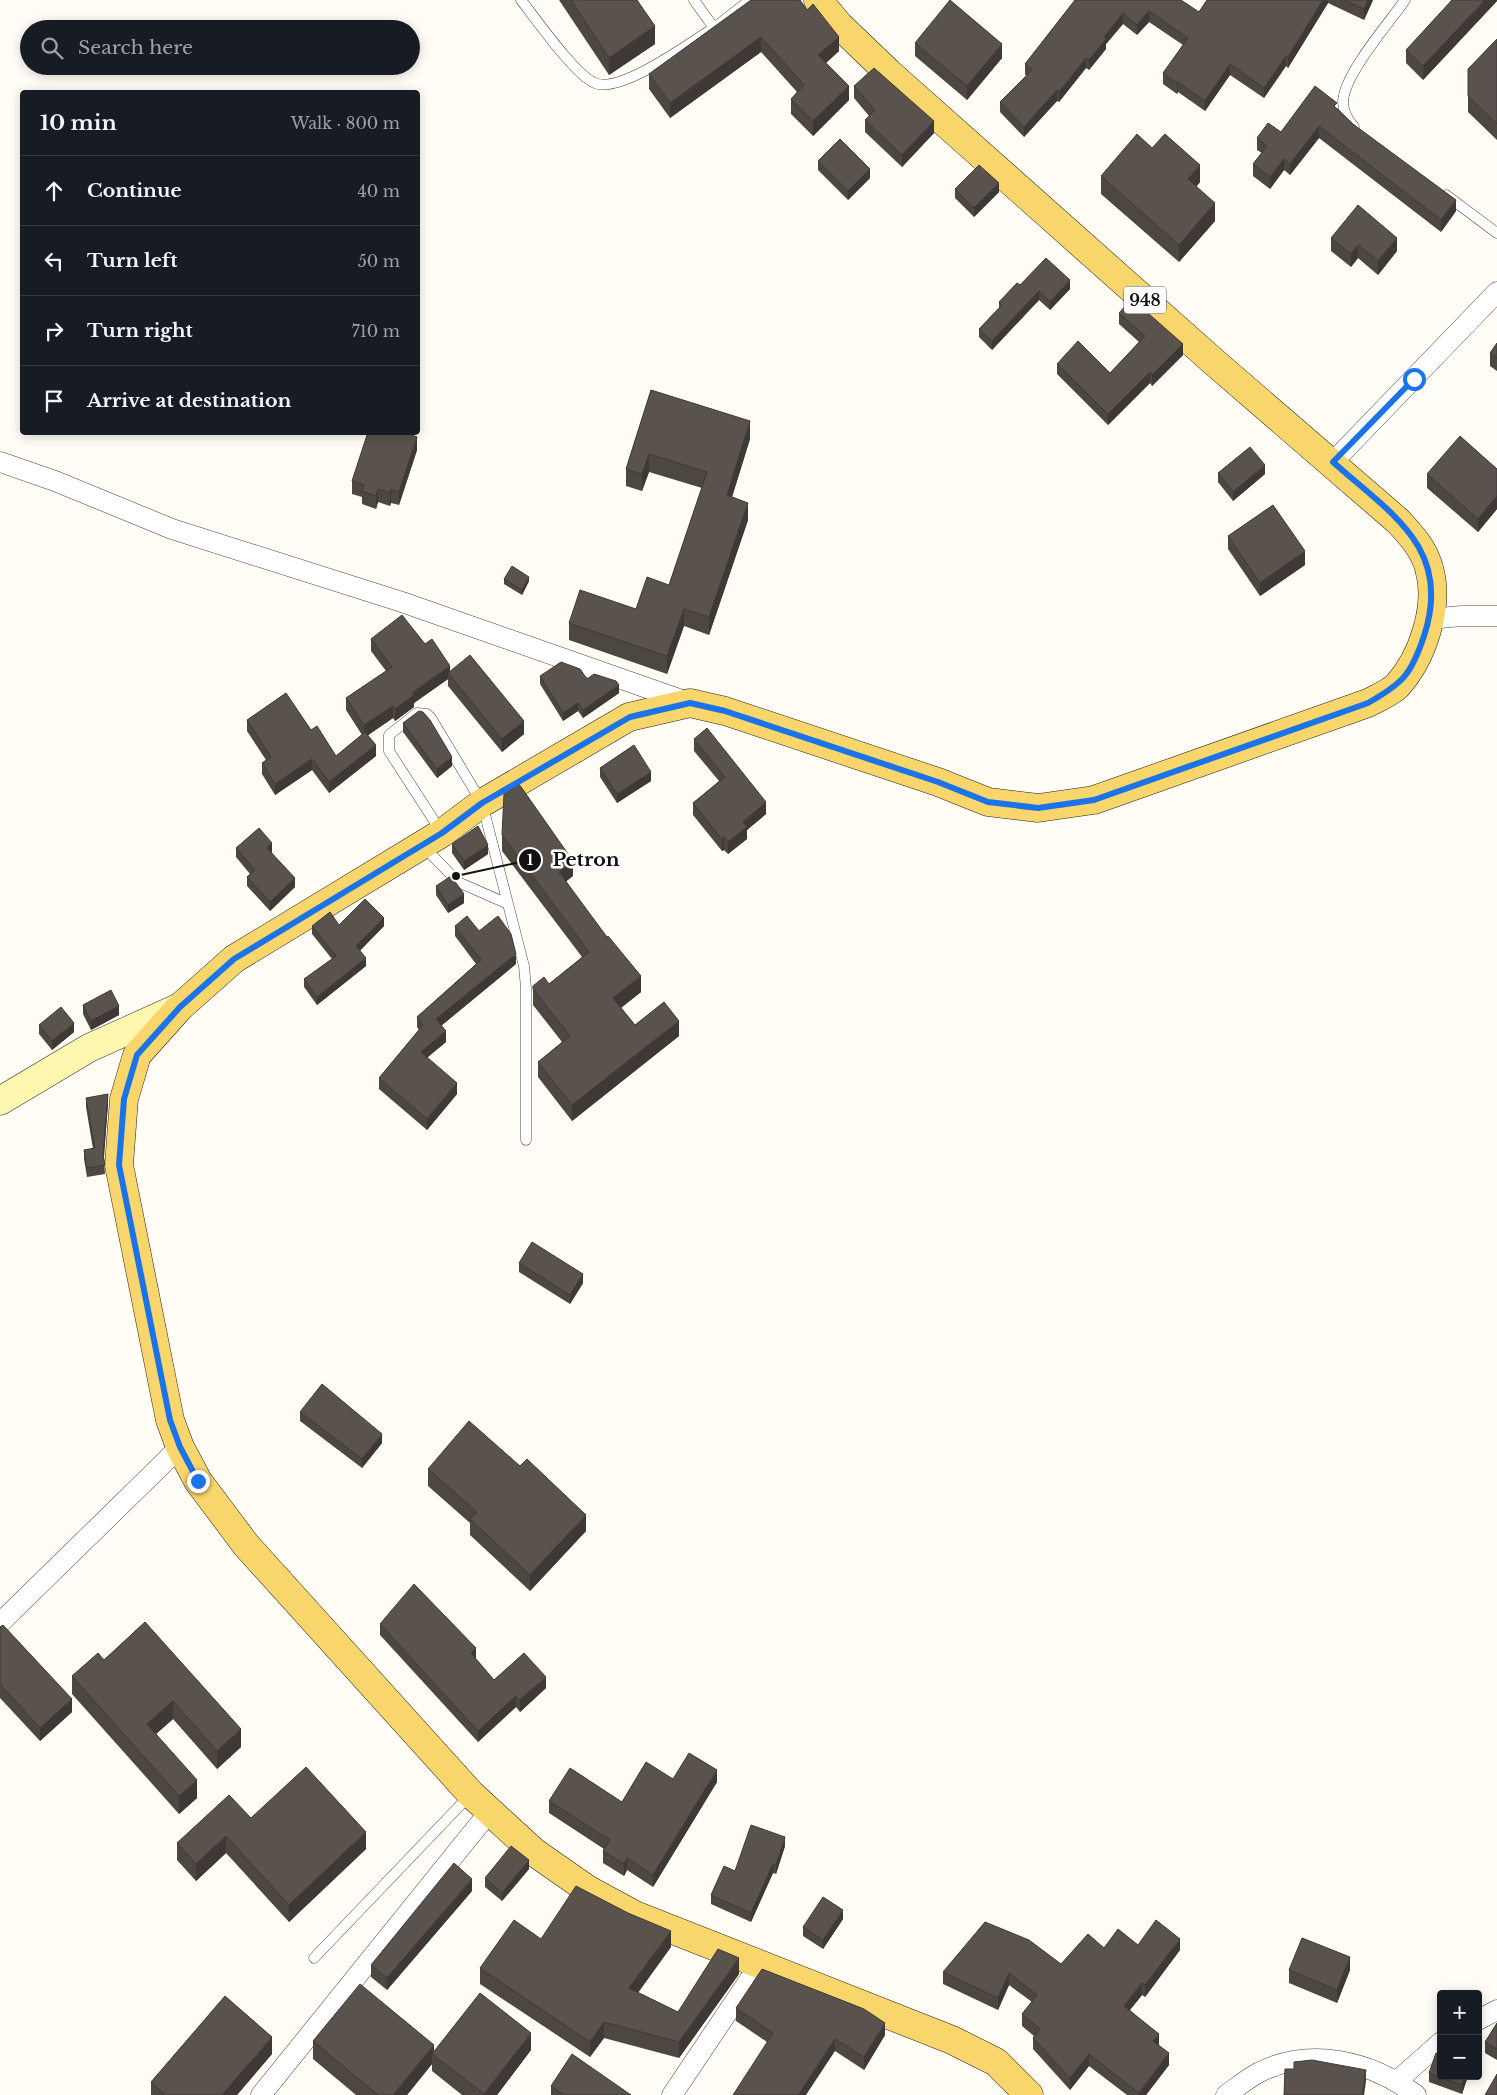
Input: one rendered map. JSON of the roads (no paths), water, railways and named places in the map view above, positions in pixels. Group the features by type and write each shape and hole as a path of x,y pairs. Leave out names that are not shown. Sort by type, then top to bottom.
{"main road":[{"name":"948","path":"818,0 839,25 889,74 1214,362 1333,462 1398,521 1420,546 1430,568 1432,596 1429,619 1415,661 1396,687 1368,703 1094,800 1038,808 988,802 938,782 752,720 690,703 630,717 482,803 432,839 234,959 180,1007 137,1055 124,1099 119,1165 170,1420 180,1447 198,1481 246,1545 480,1803 534,1852 587,1889 635,1915 952,2040 996,2062 1029,2095"}],"street":[{"path":"1333,462 1497,292"},
{"path":"0,462 55,481 172,529 402,602 690,703"},
{"path":"1429,619 1462,616 1497,616"},
{"path":"0,1101 89,1048 180,1007"},
{"path":"0,1623 180,1447"},
{"path":"261,2095 480,1803"},
{"path":"672,2095 760,1964"},
{"path":"1482,2018 1497,2010"},
{"path":"1397,2081 1437,2046"},
{"path":"1226,2095 1258,2073 1295,2060 1330,2060 1366,2067 1397,2081 1416,2095"}],"lane":[{"path":"521,0 579,71 594,83 604,85 614,85 638,75 714,28 750,0"},
{"path":"694,0 714,28"},
{"path":"1364,136 1346,119 1343,108 1343,96 1351,77 1405,0"},
{"path":"1435,187 1497,233"},
{"path":"508,904 458,882 432,839 390,751 389,736 413,715 421,713 431,718 482,803 524,966 526,1140"},
{"path":"314,1958 480,1803"}],"place":[{"name":"Petron","path":"456,876"}]}
